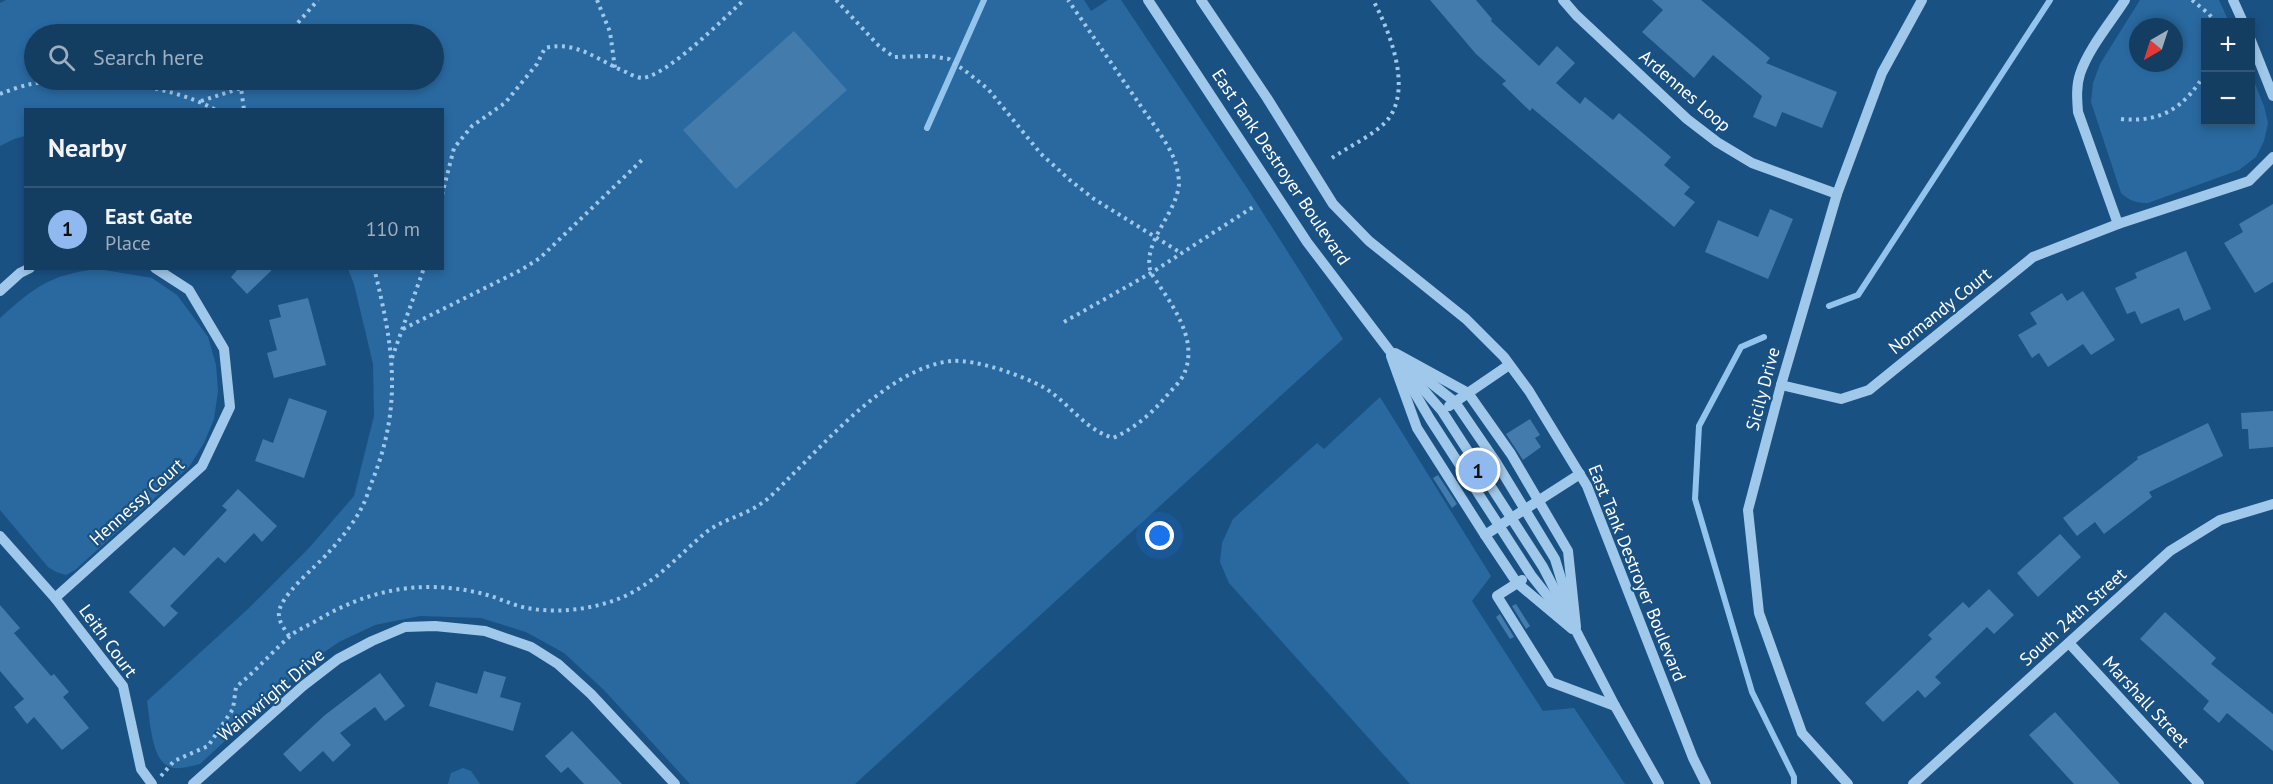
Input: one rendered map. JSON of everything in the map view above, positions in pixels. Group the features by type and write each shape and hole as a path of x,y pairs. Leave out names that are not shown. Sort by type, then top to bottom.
{"street":[{"name":"East Tank Destroyer Boulevard","path":"1148,0 1307,243 1389,350"},
{"name":"East Tank Destroyer Boulevard","path":"1201,0 1267,98 1333,204 1370,241 1466,319 1509,365 1529,391 1587,486 1693,758 1706,784"},
{"name":"Ardennes Loop","path":"1563,0 1576,15 1687,119 1717,142 1752,163 1837,194"},
{"name":"Sicily Drive","path":"1848,784 1802,733 1759,614 1748,510 1781,385 1837,194 1882,74 1922,0"},
{"path":"2118,224 2078,112 2076,94 2080,73 2088,56 2125,0"},
{"path":"2233,0 2241,18"},
{"path":"2255,51 2273,96"},
{"name":"Normandy Court","path":"1781,385 1841,399 1869,390 2033,257 2118,224 2249,181 2273,157"},
{"path":"0,291 26,270"},
{"name":"Hennessy Court","path":"55,598 202,466 230,407 224,350 189,290 158,270"},
{"path":"1389,350 1468,393 1511,454 1568,551 1577,634"},
{"path":"1389,350 1455,402 1526,509 1555,559 1577,634"},
{"path":"1389,350 1442,411 1543,567 1615,706 1659,784"},
{"path":"1389,350 1430,419 1531,575 1577,634"},
{"path":"1389,350 1417,428 1485,535 1517,583 1577,634"},
{"path":"1417,428 1509,365"},
{"path":"1485,535 1580,474"},
{"name":"South 24th Street","path":"1913,784 2170,551 2220,520 2273,504"},
{"name":"Leith Court","path":"0,536 55,598 123,686 141,769 153,784"},
{"path":"1568,551 1497,597 1551,682 1615,706"},
{"name":"Wainwright Drive","path":"193,784 303,686 338,659 405,627 435,626 485,631 531,647 558,664 591,694 675,784"},
{"name":"Marshall Street","path":"2069,643 2199,784"}],"path":[{"path":"297,24 318,0"},
{"path":"597,0 610,32 615,68"},
{"path":"444,187 454,148 472,126 505,103 537,64 545,48 559,44 578,48 615,68 640,78 654,74 670,64 744,0"},
{"path":"836,0 879,46 894,57 930,56 949,59 988,89 1041,154 1071,182 1094,199 1181,253"},
{"path":"153,784 174,761 208,746 233,709 236,687 258,669 289,636 326,615 375,593 422,586 450,587 483,593 532,609 576,610 619,598 645,583 706,532 762,503 885,388 922,369 951,361 985,366 1012,374 1044,388 1097,433 1113,438 1131,430 1177,384 1184,373 1189,349 1184,328 1150,273 1148,264 1155,237 1177,197 1179,180 1175,162 1159,133 1068,0"},
{"path":"1332,158 1381,126 1389,118 1395,106 1399,87 1396,63 1383,20 1372,0"},
{"path":"2192,0 2212,18"},
{"path":"2121,119 2148,120 2168,112 2185,101 2201,78"},
{"path":"0,93 24,86"},
{"path":"151,90 201,101 213,108"},
{"path":"201,101 235,90"},
{"path":"241,90 244,108"},
{"path":"403,329 521,270 540,258 643,159"},
{"path":"1064,322 1150,273 1253,207"},
{"path":"289,636 279,616 281,604 330,551 361,509 381,458 391,420 392,360 383,304 374,270"},
{"path":"392,360 423,270"}],"shaded area":[{"path":"6,0 1084,0 1091,11 1108,0 1121,0 1249,191 1343,339 855,784 690,784 604,690 564,653 526,632 481,618 420,616 375,625 339,642 311,661 200,764 175,768 162,762 158,755 150,727 147,701 248,609 309,548 354,496 374,416 373,364 354,284 348,270 444,270 444,108 24,108 24,136 0,146 0,3"},
{"path":"2140,0 2219,0 2227,18 2201,18 2201,126 2255,126 2255,84 2268,123 2264,141 2256,157 2239,170 2148,203 2137,202 2121,193 2091,102 2093,83 2100,64"},
{"path":"104,270 152,278 177,295 208,337 216,365 218,391 214,419 204,443 189,467 75,570 66,575 48,567 0,510 0,318 44,284 82,271"},
{"path":"1380,397 1491,576 1472,601 1543,711 1574,708 1625,784 1410,784 1229,583 1220,562 1222,543 1233,519 1317,443 1324,449"},
{"path":"463,768 471,771 480,784 448,784 451,773"}],"building":[{"path":"1430,0 1476,0 1492,19 1491,21 1539,66 1557,46 1575,63 1556,83 1580,104 1585,97 1613,120 1619,113 1671,157 1664,165 1690,187 1684,194 1695,202 1674,227 1532,108 1530,111 1502,84 1506,81 1476,54"},
{"path":"1652,0 1701,0 1770,58 1766,63 1837,92 1822,128 1782,112 1776,127 1753,117 1762,96 1713,55 1694,78 1642,32 1663,10"},
{"path":"794,31 847,90 736,189 683,130"},
{"path":"2273,204 2273,282 2255,293 2224,243 2243,232 2239,224"},
{"path":"1770,209 1793,219 1768,279 1705,252 1718,220 1758,237"},
{"path":"2186,251 2211,309 2184,321 2179,308 2141,324 2135,311 2127,314 2115,288 2137,278 2135,273"},
{"path":"237,270 272,270 247,294 231,277"},
{"path":"2083,291 2115,340 2091,355 2083,344 2048,367 2039,353 2032,358 2018,335 2037,324 2030,313 2062,293 2067,301"},
{"path":"308,298 326,365 274,378 267,353 277,350 269,320 281,317 278,305"},
{"path":"289,398 327,411 304,478 255,461 263,439 273,443"},
{"path":"2273,411 2273,447 2249,449 2248,429 2242,429 2241,413"},
{"path":"1530,419 1540,435 1535,438 1541,447 1523,460 1506,434"},
{"path":"2208,423 2223,456 2149,492 2152,497 2104,534 2095,522 2077,536 2063,518 2138,459 2137,457"},
{"path":"1478,449 1497,479 1496,480 1476,450"},
{"path":"1438,475 1457,504 1452,508 1433,478"},
{"path":"238,489 277,526 262,542 254,533 225,563 218,557 170,606 178,613 164,627 129,592 174,547 184,556 227,510 222,506"},
{"path":"2060,534 2081,557 2038,597 2017,573"},
{"path":"1989,589 2014,615 1994,634 1987,627 1935,677 1941,683 1925,698 1918,690 1883,722 1865,703 1932,639 1928,635 1963,602 1969,608"},
{"path":"1516,604 1530,626 1526,629 1512,606"},
{"path":"0,605 20,628 14,633 51,676 54,674 69,692 63,697 89,728 62,750 34,717 27,724 14,707 24,699 0,671"},
{"path":"2165,612 2216,658 2211,664 2273,714 2273,751 2227,713 2219,723 2203,709 2209,701 2140,639"},
{"path":"1500,614 1514,637 1510,639 1496,617"},
{"path":"484,671 506,677 500,697 521,703 513,731 429,706 436,682 477,694"},
{"path":"380,673 405,706 385,721 375,707 340,733 351,745 333,762 323,751 300,772 283,754 325,715"},
{"path":"2055,712 2120,784 2074,784 2029,735"},
{"path":"572,731 622,784 584,784 568,767 561,773 545,756"}],"waterway":[{"path":"927,128 984,0"},
{"path":"1829,306 1858,295 2050,0"},
{"path":"1764,337 1741,347 1699,426 1695,499 1752,692 1794,777 1794,784"}],"place":[{"name":"East Gate","path":"1478,470"}]}
